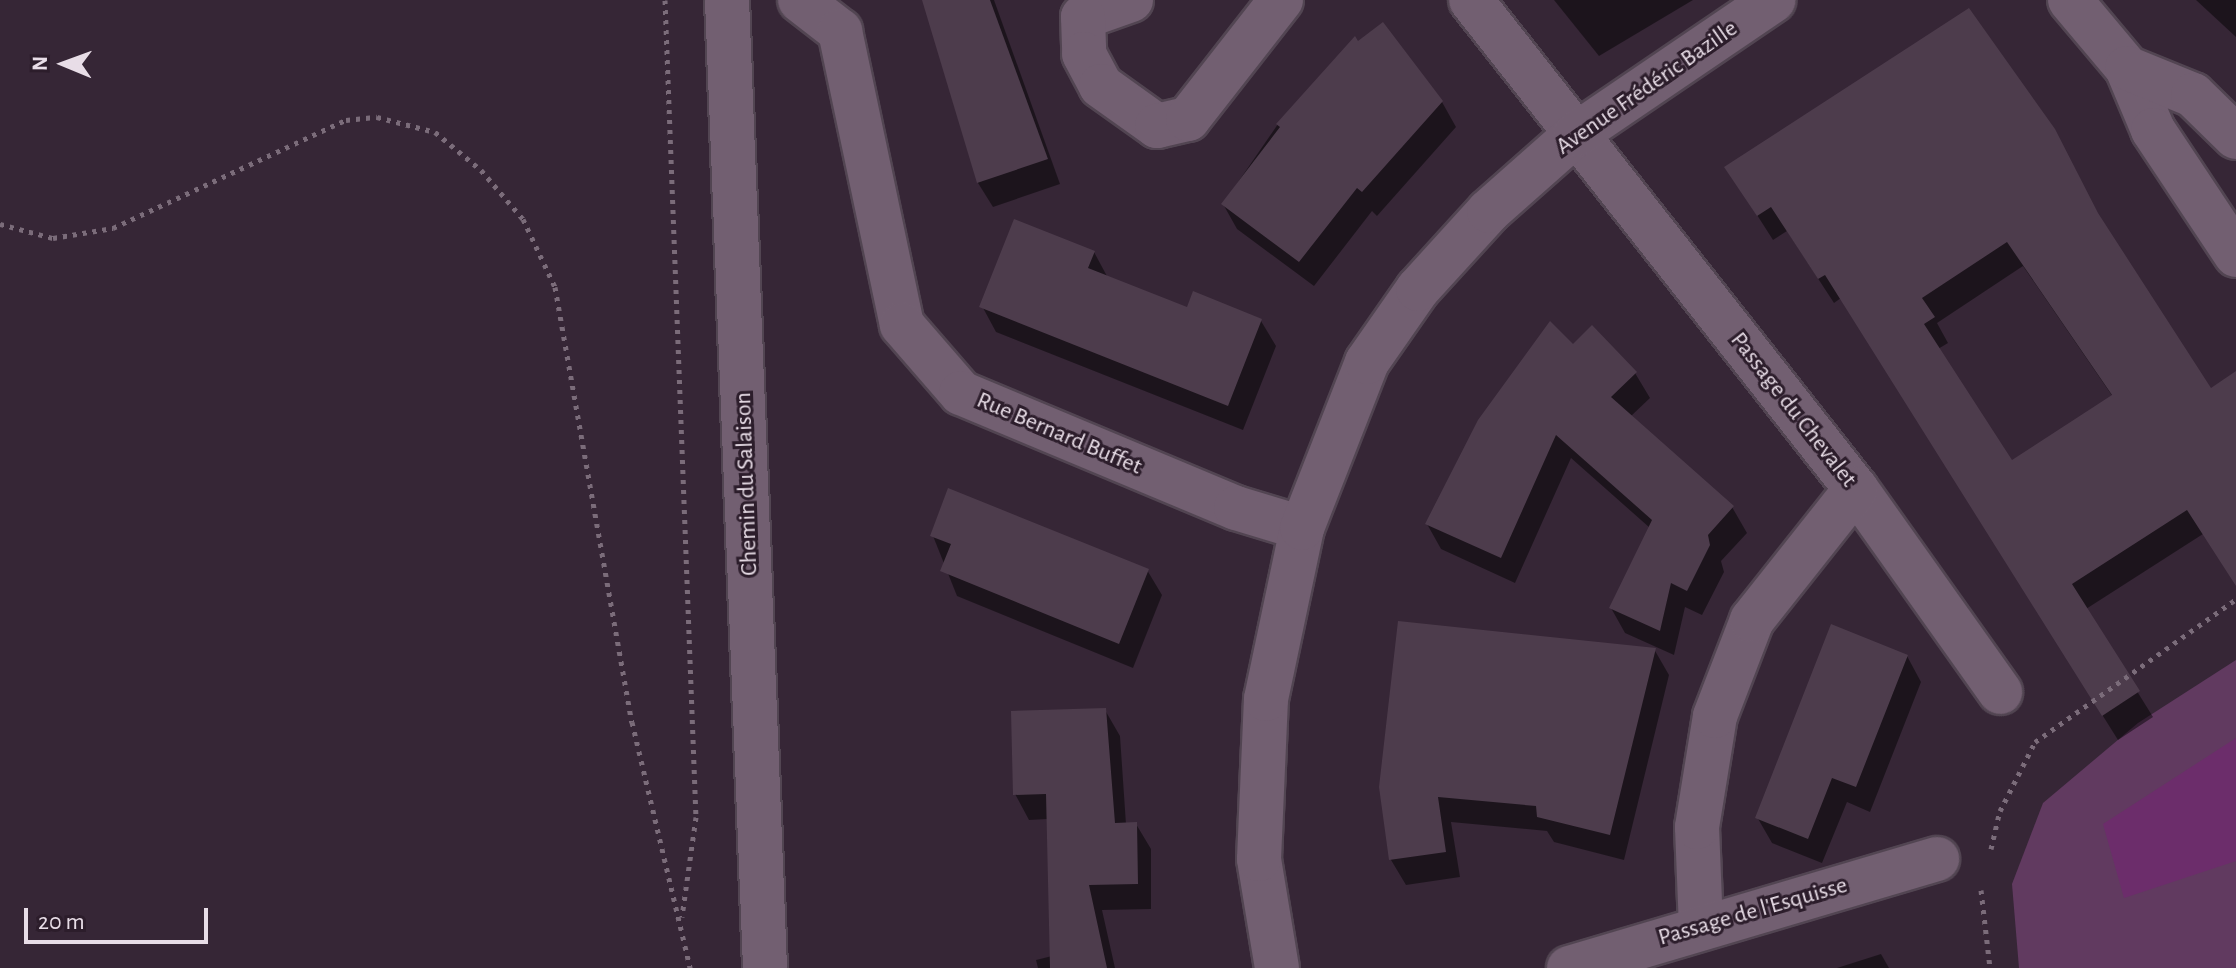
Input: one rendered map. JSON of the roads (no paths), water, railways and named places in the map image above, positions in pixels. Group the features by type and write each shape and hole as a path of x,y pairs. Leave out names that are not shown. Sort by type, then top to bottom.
{"street":[{"name":"Chemin du Salaison","path":"727,0 765,968"},
{"name":"Rue Bernard Buffet","path":"800,0 840,31 902,325 961,393 1236,508 1302,528"},
{"path":"1131,0 1083,17 1084,54 1101,86 1157,126 1188,119 1281,0"},
{"name":"Passage du Chevalet","path":"1471,0 1856,489 2000,692"},
{"name":"Avenue Frédéric Bazille","path":"1277,968 1259,859 1266,699 1302,528 1367,362 1418,289 1489,211 1575,135 1774,0"},
{"path":"2070,0 2127,68 2153,130 2236,255"},
{"path":"2127,68 2193,95 2236,137"},
{"path":"1701,927 1697,827 1715,716 1752,620 1856,489"},
{"name":"Passage de l'Esquisse","path":"1569,968 1937,859"}]}
